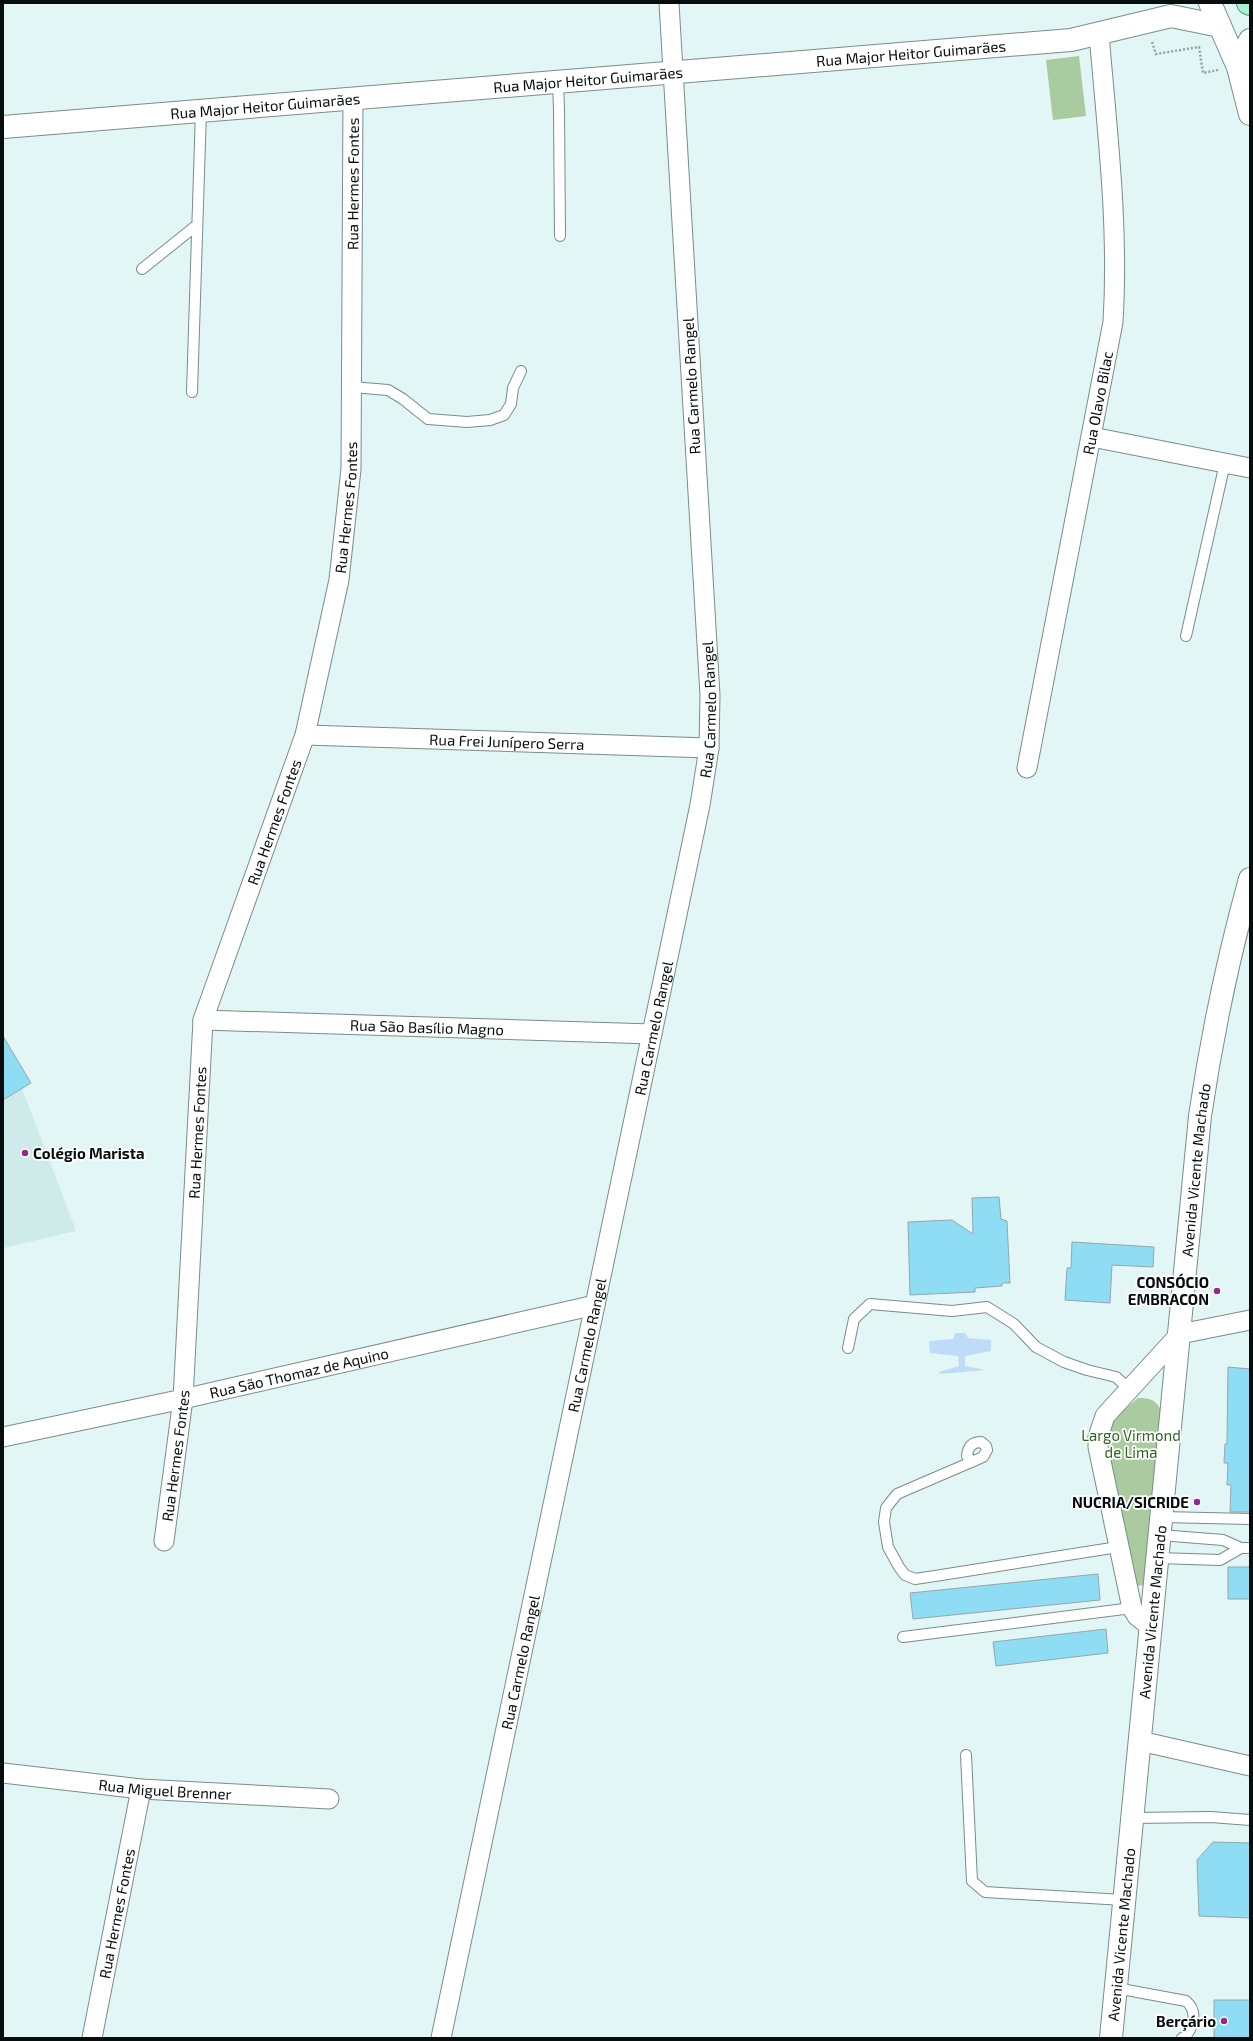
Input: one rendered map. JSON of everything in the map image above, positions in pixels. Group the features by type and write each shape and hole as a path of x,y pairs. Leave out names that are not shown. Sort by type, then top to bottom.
{"street":[{"name":"Rua Carmelo Rangel","path":"441,2038 652,1034 703,786 709,748 710,695 669,3"},
{"path":"1210,3 1243,80 1250,114"},
{"name":"Rua Major Heitor Guimarães","path":"3,127 1071,40 1144,22 1175,9 1220,26"},
{"name":"Rua Olavo Bilac","path":"1027,768 1112,328 1115,279 1112,183 1099,34"},
{"path":"1243,80 1250,40"},
{"name":"Rua Hermes Fontes","path":"164,1541 183,1399 203,1020 305,735 339,580 352,469 353,98"},
{"path":"1092,437 1250,468"},
{"name":"Rua Frei Junípero Serra","path":"305,735 709,748"},
{"name":"Avenida Vicente Machado","path":"1111,2038 1202,1101 1216,1013 1244,923 1250,879"},
{"name":"Rua São Basílio Magno","path":"203,1020 652,1034"},
{"name":"Rua São Thomaz de Aquino","path":"3,1437 183,1399 595,1305"},
{"path":"1151,1627 1137,1616 1132,1608 1118,1547 1098,1437 1105,1416 1180,1334 1250,1320"},
{"path":"1140,1741 1250,1766"},
{"name":"Rua Miguel Brenner","path":"3,1773 141,1789 329,1799"},
{"name":"Rua Hermes Fontes","path":"92,2038 141,1789"}],"lane":[{"path":"558,82 560,236"},
{"path":"192,392 201,111"},
{"path":"142,269 197,225"},
{"path":"352,387 388,390 403,399 428,419 467,422 490,420 504,415 510,404 513,388 520,371"},
{"path":"1186,636 1225,463"},
{"path":"848,1348 854,1319 870,1304 952,1311 987,1307 1014,1324 1036,1347 1082,1368 1116,1377 1130,1389"},
{"path":"972,1462 897,1494 886,1508 884,1522 888,1547 905,1575 915,1579 1118,1547"},
{"path":"1161,1526 1250,1519"},
{"path":"1161,1526 1223,1540 1246,1548"},
{"path":"1158,1558 1220,1560 1246,1548"},
{"path":"902,1637 1132,1608"},
{"path":"966,1755 972,1881 985,1892 1124,1900"},
{"path":"1132,1818 1211,1817 1250,1820"},
{"path":"1116,1988 1186,2001 1191,2006 1194,2014 1191,2030 1185,2037 1182,2038"}],"path":[{"path":"1144,22 1156,54 1198,47 1203,73 1243,80"}],"shaded area":[{"name":"Colégio Marista","path":"3,1047 17,1075 76,1231 3,1248"}],"green space":[{"path":"1079,56 1086,116 1053,120 1046,60"},
{"name":"Largo Virmond de Lima","path":"1138,1398 1153,1400 1162,1412 1144,1585 1138,1586 1134,1584 1104,1439 1114,1418"}],"water":[{"path":"955,1333 965,1333 968,1338 991,1340 991,1351 965,1356 965,1366 985,1370 940,1374 939,1372 959,1366 958,1356 930,1353 929,1341 953,1339"}],"building":[{"path":"3,1036 31,1083 3,1100"},
{"path":"999,1197 1001,1219 1007,1221 1010,1283 1002,1283 1002,1286 975,1288 975,1292 910,1295 908,1222 952,1220 973,1234 972,1198"},
{"path":"1072,1242 1154,1247 1153,1267 1112,1265 1110,1303 1065,1300 1067,1268 1071,1268"},
{"path":"1228,1367 1250,1369 1250,1512 1230,1512 1231,1485 1227,1485 1228,1463 1224,1463 1225,1444 1227,1444"},
{"path":"1228,1567 1250,1567 1250,1599 1228,1599"},
{"path":"1098,1574 1100,1600 913,1619 910,1593"},
{"path":"1106,1629 1108,1653 996,1666 993,1642"},
{"path":"1213,1842 1250,1843 1250,1918 1199,1916 1197,1860"},
{"path":"1214,2000 1250,2000 1250,2038 1214,2038"}],"place":[{"name":"Colégio Marista","path":"25,1153"},
{"name":"CONSÓCIO EMBRACON","path":"1217,1291"},
{"name":"NUCRIA/SICRIDE","path":"1197,1502"},
{"name":"Berçário","path":"1224,2021"}]}
